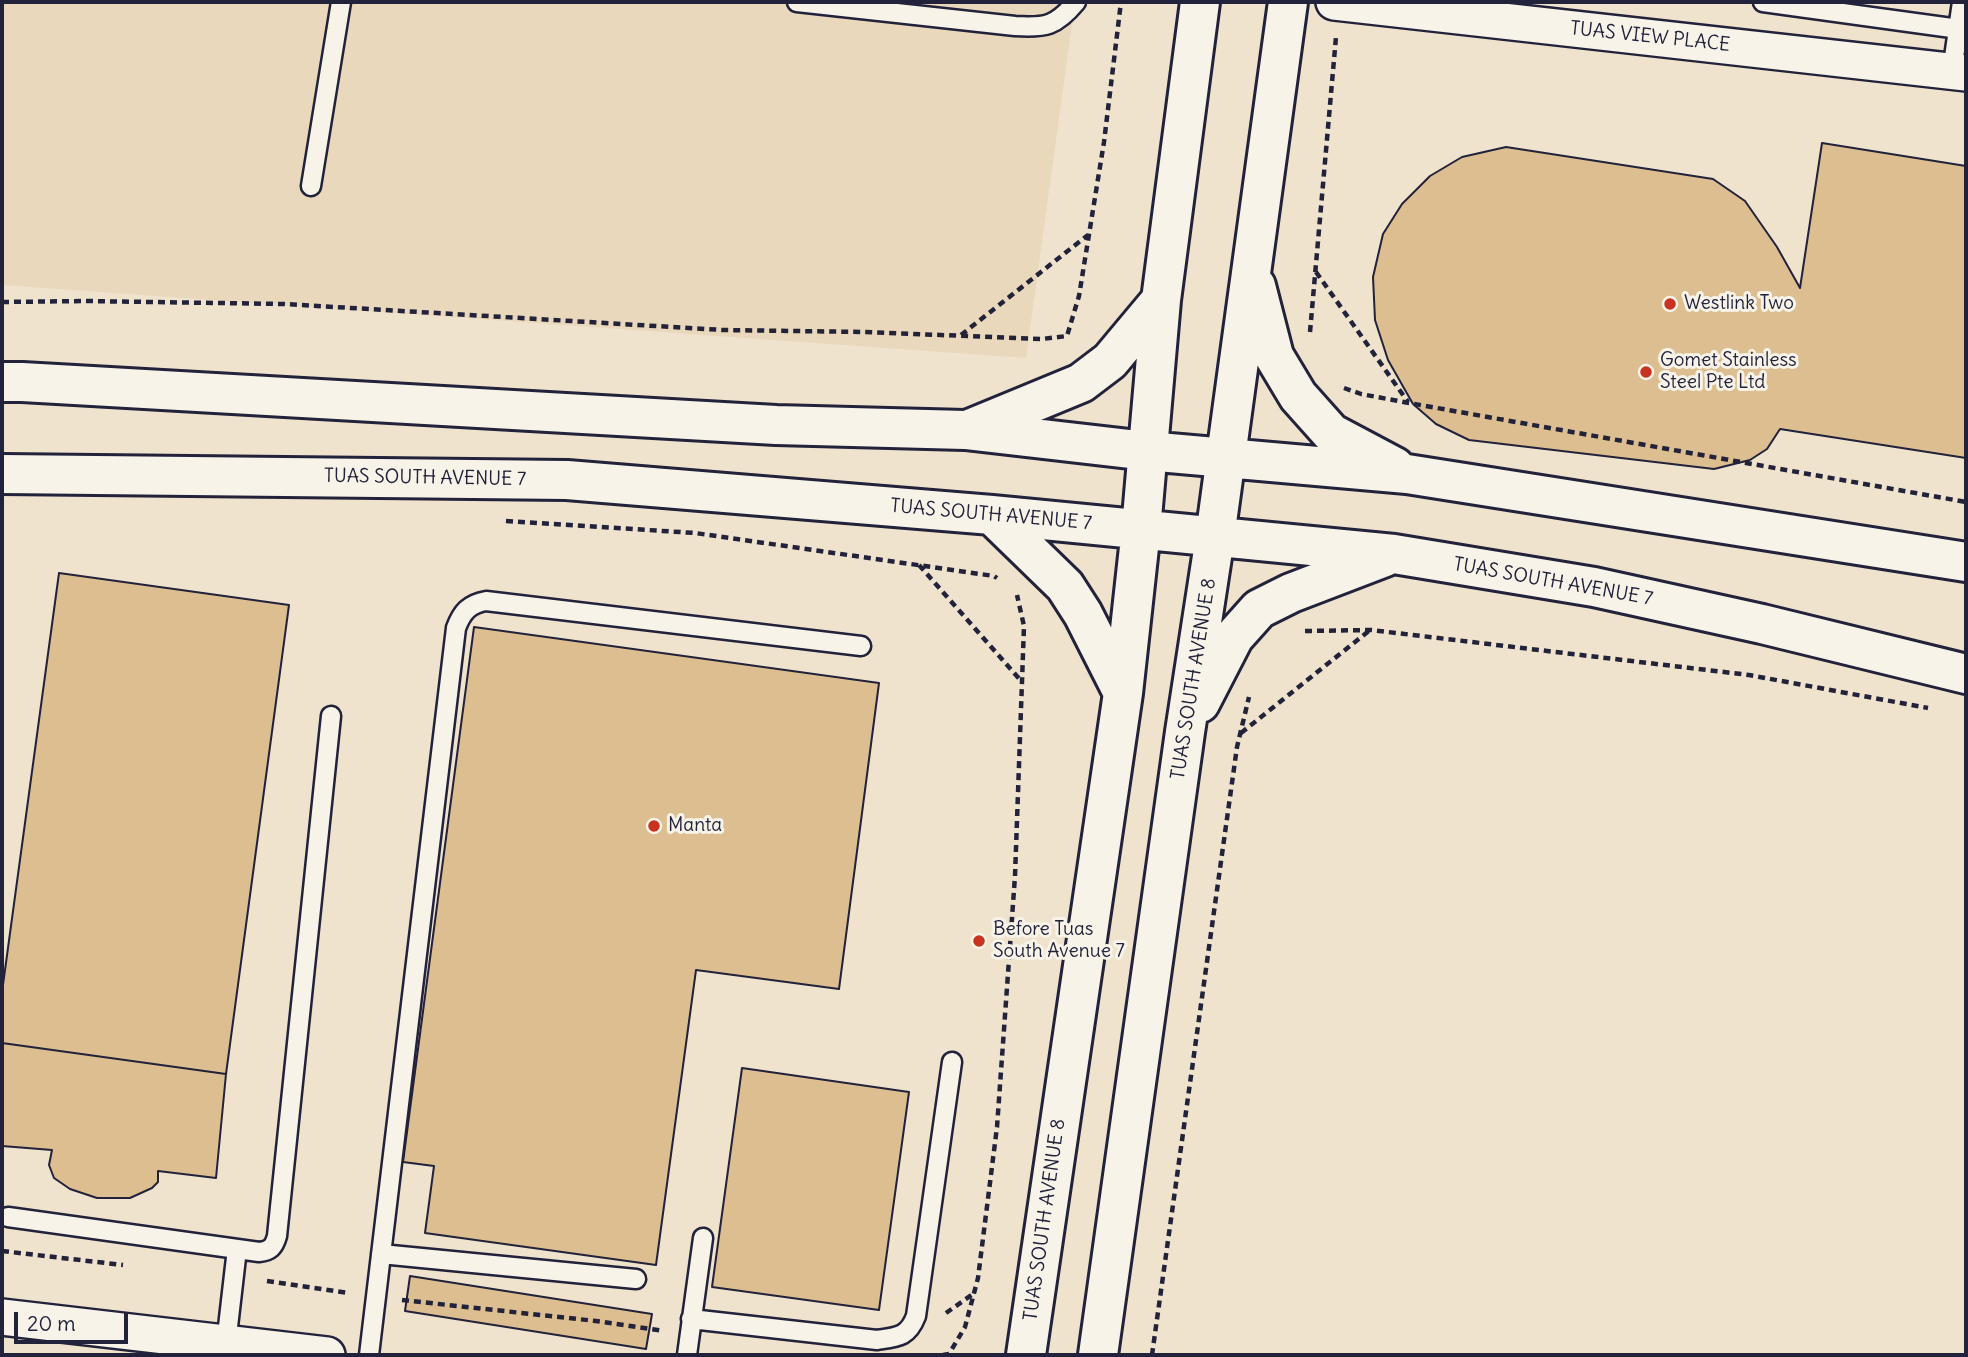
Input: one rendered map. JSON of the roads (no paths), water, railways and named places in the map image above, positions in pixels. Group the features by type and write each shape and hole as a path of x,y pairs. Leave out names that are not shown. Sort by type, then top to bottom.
{"street":[{"name":"TUAS SOUTH AVENUE 8","path":"1026,1355 1123,693 1161,300 1200,2"},
{"name":"TUAS SOUTH AVENUE 8","path":"1098,1355 1215,537 1288,2"},
{"name":"TUAS VIEW PLACE","path":"1334,2 1959,72"},
{"path":"1251,267 1274,356 1298,396 1331,433 1407,474"},
{"path":"965,430 1081,383 1110,361 1161,300"},
{"path":"2,382 776,425 965,430 1147,451 1407,474 1966,562"},
{"name":"TUAS SOUTH AVENUE 7","path":"2,474 567,480 1140,528 1394,554 1594,587 1762,624 1966,674"},
{"path":"992,515 1065,586 1083,614 1123,693"},
{"path":"1185,732 1234,637 1259,610 1291,593 1394,554"},
{"path":"2,1317 327,1355"}],"lane":[{"path":"311,186 341,2"},
{"path":"797,2 1041,27 1061,19 1076,2"},
{"path":"1763,2 1959,29"},
{"path":"1959,72 1962,2"},
{"path":"369,1355 455,642 457,628 465,611 474,603 486,601 861,646"},
{"path":"8,1217 237,1249 267,1251 275,1246 331,716"},
{"path":"690,1327 877,1340 905,1334 912,1327 916,1316 952,1062"},
{"path":"687,1355 703,1238"},
{"path":"226,1344 237,1249"},
{"path":"382,1254 636,1279"}],"place":[{"name":"Westlink Two","path":"1670,304"},
{"name":"Gomet Stainless Steel Pte Ltd","path":"1646,372"},
{"name":"Manta","path":"654,826"},
{"name":"Before Tuas South Avenue 7","path":"979,941"}]}
